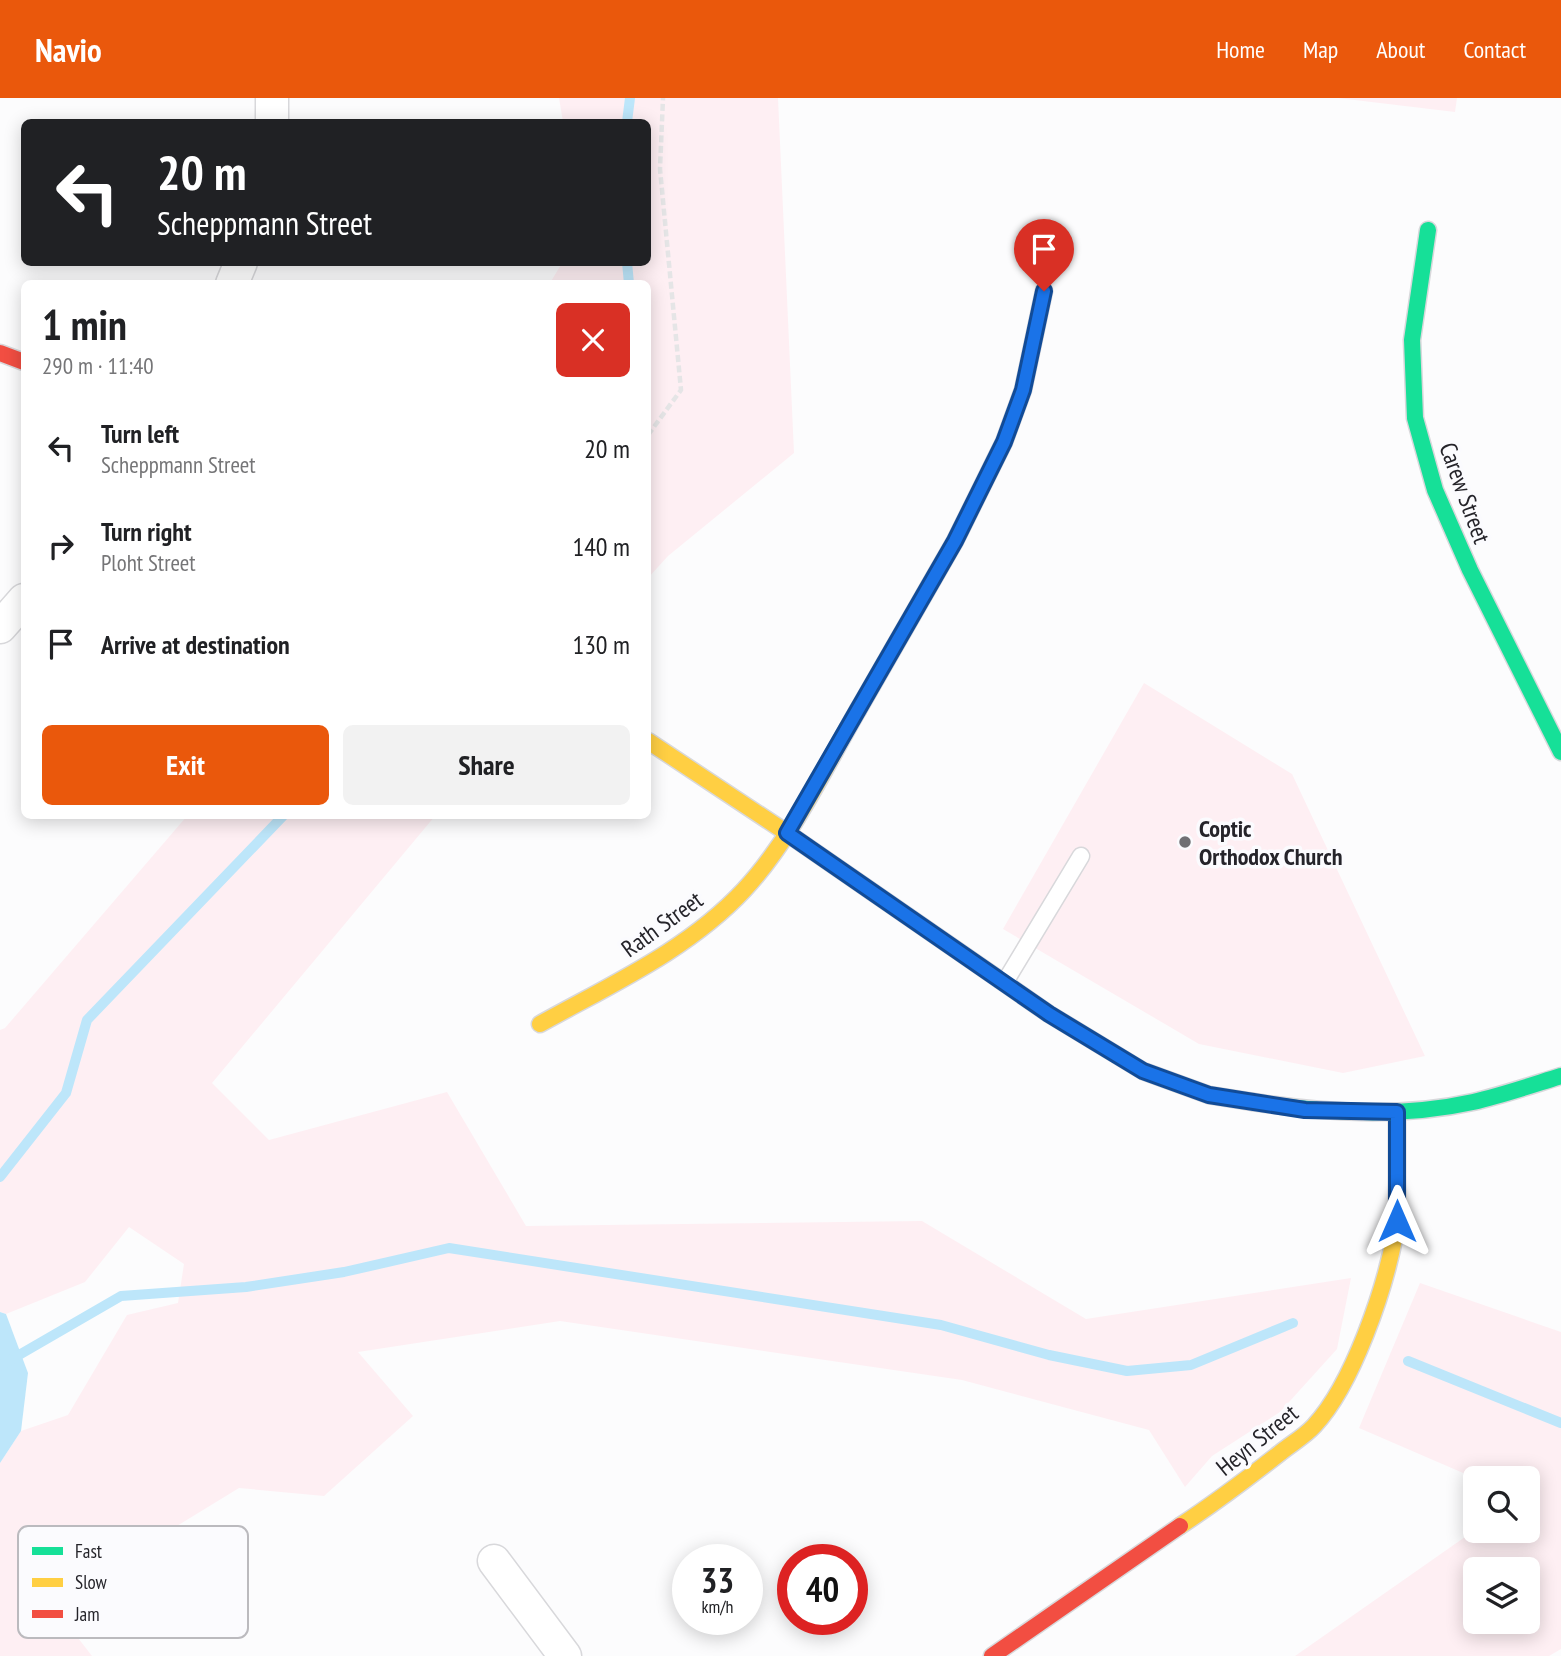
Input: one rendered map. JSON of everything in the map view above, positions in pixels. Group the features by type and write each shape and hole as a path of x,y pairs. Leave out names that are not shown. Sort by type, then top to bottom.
{"street":[{"path":"272,98 272,119"},
{"name":"Carew Street","path":"1428,230 1412,340 1415,418 1435,490 1470,570 1561,752"},
{"name":"Rath Street","path":"540,1024 655,961 705,924 744,890 787,833 955,541 1004,442 1023,390 1044,291"},
{"path":"0,353 21,361"},
{"path":"0,627 21,603"},
{"path":"651,743 787,833 1004,984 1143,1071 1209,1095 1305,1110 1397,1112 1472,1102 1561,1076"},
{"name":"Heyn Street","path":"992,1656 1229,1493 1314,1426 1343,1383 1368,1327 1389,1268 1397,1221 1397,1112"},
{"path":"494,1561 565,1656"}],"lane":[{"path":"1004,984 1081,856"}],"path":[{"path":"651,431 681,390 660,169 663,98"}],"shaded area":[{"path":"559,98 778,98 794,453 668,556 651,575 651,280 552,280 560,266 651,266 651,119 562,119"},
{"path":"1338,98 1457,98 1455,112"},
{"path":"1144,683 1292,774 1425,1056 1343,1073 1199,1044 1003,929"},
{"path":"184,819 432,819 212,1083 269,1140 447,1092 526,1226 922,1221 1086,1319 1351,1278 1337,1349 1280,1412 1212,1456 1185,1487 1149,1430 962,1380 560,1321 358,1352 413,1416 324,1496 239,1488 177,1526 18,1526 18,1638 78,1638 92,1656 0,1656 0,1463 21,1431 68,1415 127,1315 178,1303 184,1264 129,1227 85,1282 6,1314 0,1312 0,1030 5,1028"},
{"path":"1420,1283 1561,1332 1561,1649 1549,1656 1295,1656 1463,1538 1463,1543 1540,1543 1540,1466 1463,1466 1463,1473 1359,1428"}],"water":[{"path":"0,1312 6,1314 28,1373 21,1431 0,1463"}],"waterway":[{"path":"627,119 630,98"},
{"path":"627,266 629,280"},
{"path":"0,1177 66,1093 87,1020 280,819"},
{"path":"0,1366 121,1296 246,1287 344,1272 449,1248 941,1325 1049,1355 1127,1371 1191,1365 1293,1323"},
{"path":"1408,1361 1561,1423"}],"traffic: fast":[{"path":"1428,230 1412,340 1415,418 1435,490 1470,570 1561,752"},
{"path":"858,710 955,541 1004,442 1023,390 1044,291"},
{"path":"1253,1102 1335,1111 1418,1110 1473,1102 1561,1076"},
{"path":"1395,1234 1397,1112"}],"traffic: slow":[{"path":"540,1024 673,948 698,931 744,890 761,871 791,827 858,710"},
{"path":"651,743 1000,980"},
{"path":"1180,1526 1302,1437 1328,1408 1342,1386 1365,1335 1384,1281 1395,1234"}],"traffic: jam":[{"path":"0,353 21,361"},
{"path":"1000,980 1049,1014 1143,1071 1209,1095 1253,1102"},
{"path":"992,1656 1180,1526"}],"place":[{"name":"Coptic Orthodox Church","path":"1185,842"}],"route":[{"path":"1044,291 1023,390 1004,442 955,541 787,833 1004,984 1143,1071 1209,1095 1305,1110 1397,1112 1397,1221"}]}
